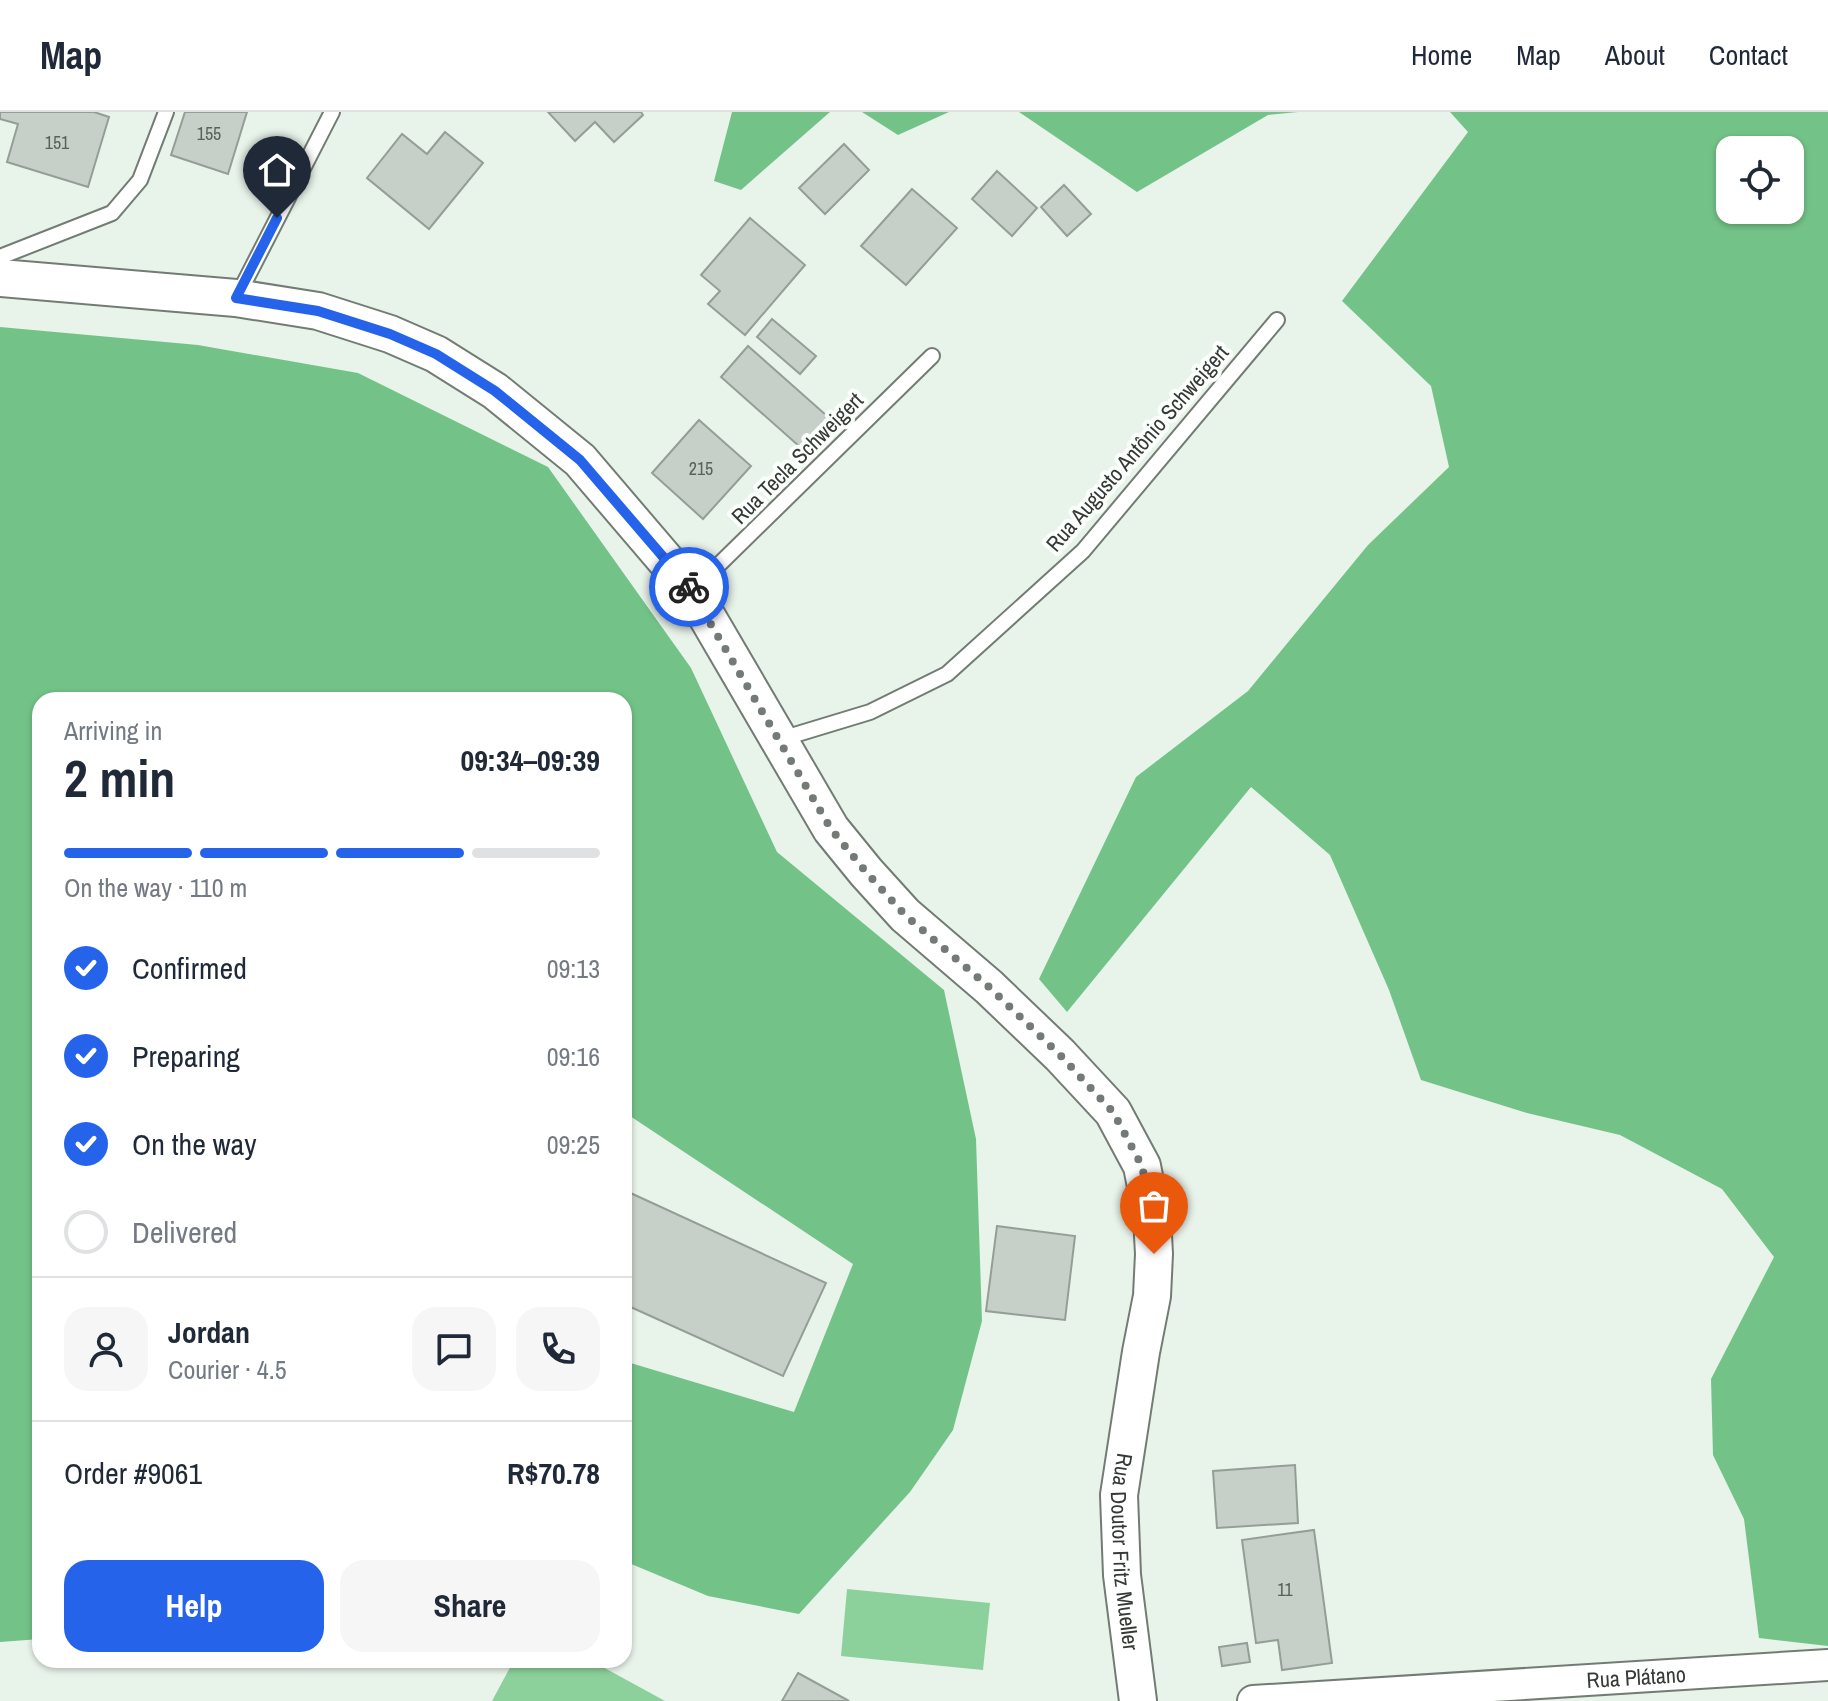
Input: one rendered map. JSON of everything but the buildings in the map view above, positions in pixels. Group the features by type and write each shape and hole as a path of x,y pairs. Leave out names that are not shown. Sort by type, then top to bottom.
{"street":[{"name":"Rua Doutor Fritz Mueller","path":"0,278 236,298 318,311 390,334 436,354 495,391 580,460 692,591 831,829 866,872 905,915 989,987 1060,1055 1113,1112 1142,1166 1152,1217 1152,1296 1133,1395 1119,1495 1122,1575 1138,1701"},
{"name":"Rua Plátano","path":"1253,1701 1828,1665"}],"lane":[{"path":"0,257 112,213 140,180 166,112"},
{"path":"236,298 332,112"},
{"name":"Rua Augusto Antônio Schweigert","path":"780,739 870,712 947,674 1083,551 1277,320"},
{"name":"Rua Tecla Schweigert","path":"692,591 932,356"}],"green space":[{"path":"732,112 830,112 741,190 714,181"},
{"path":"862,112 949,112 898,135"},
{"path":"1019,112 1298,112 1268,115 1137,192"},
{"path":"1450,112 1828,112 1828,1646 1759,1638 1744,1519 1713,1455 1711,1379 1774,1257 1722,1189 1620,1135 1527,1113 1421,1080 1389,990 1330,855 1251,787 1067,1012 1039,979 1136,777 1248,691 1368,545 1449,467 1431,386 1342,301 1468,132"},
{"path":"0,327 198,345 358,373 548,467 691,668 777,852 944,990 976,1139 982,1321 953,1430 910,1492 799,1614 708,1596 632,1564 632,1363 794,1412 853,1264 632,1117 632,692 32,692 32,1640 0,1642"},
{"path":"847,1589 990,1603 983,1670 841,1656"},
{"path":"510,1668 605,1668 665,1701 492,1701"}],"way so far":[{"path":"689,587 831,829 905,915 989,987 1060,1055 1113,1112 1142,1166 1152,1217 1154,1254"}],"route":[{"path":"277,218 236,298 318,311 390,334 436,354 495,391 580,460 689,587"}]}
